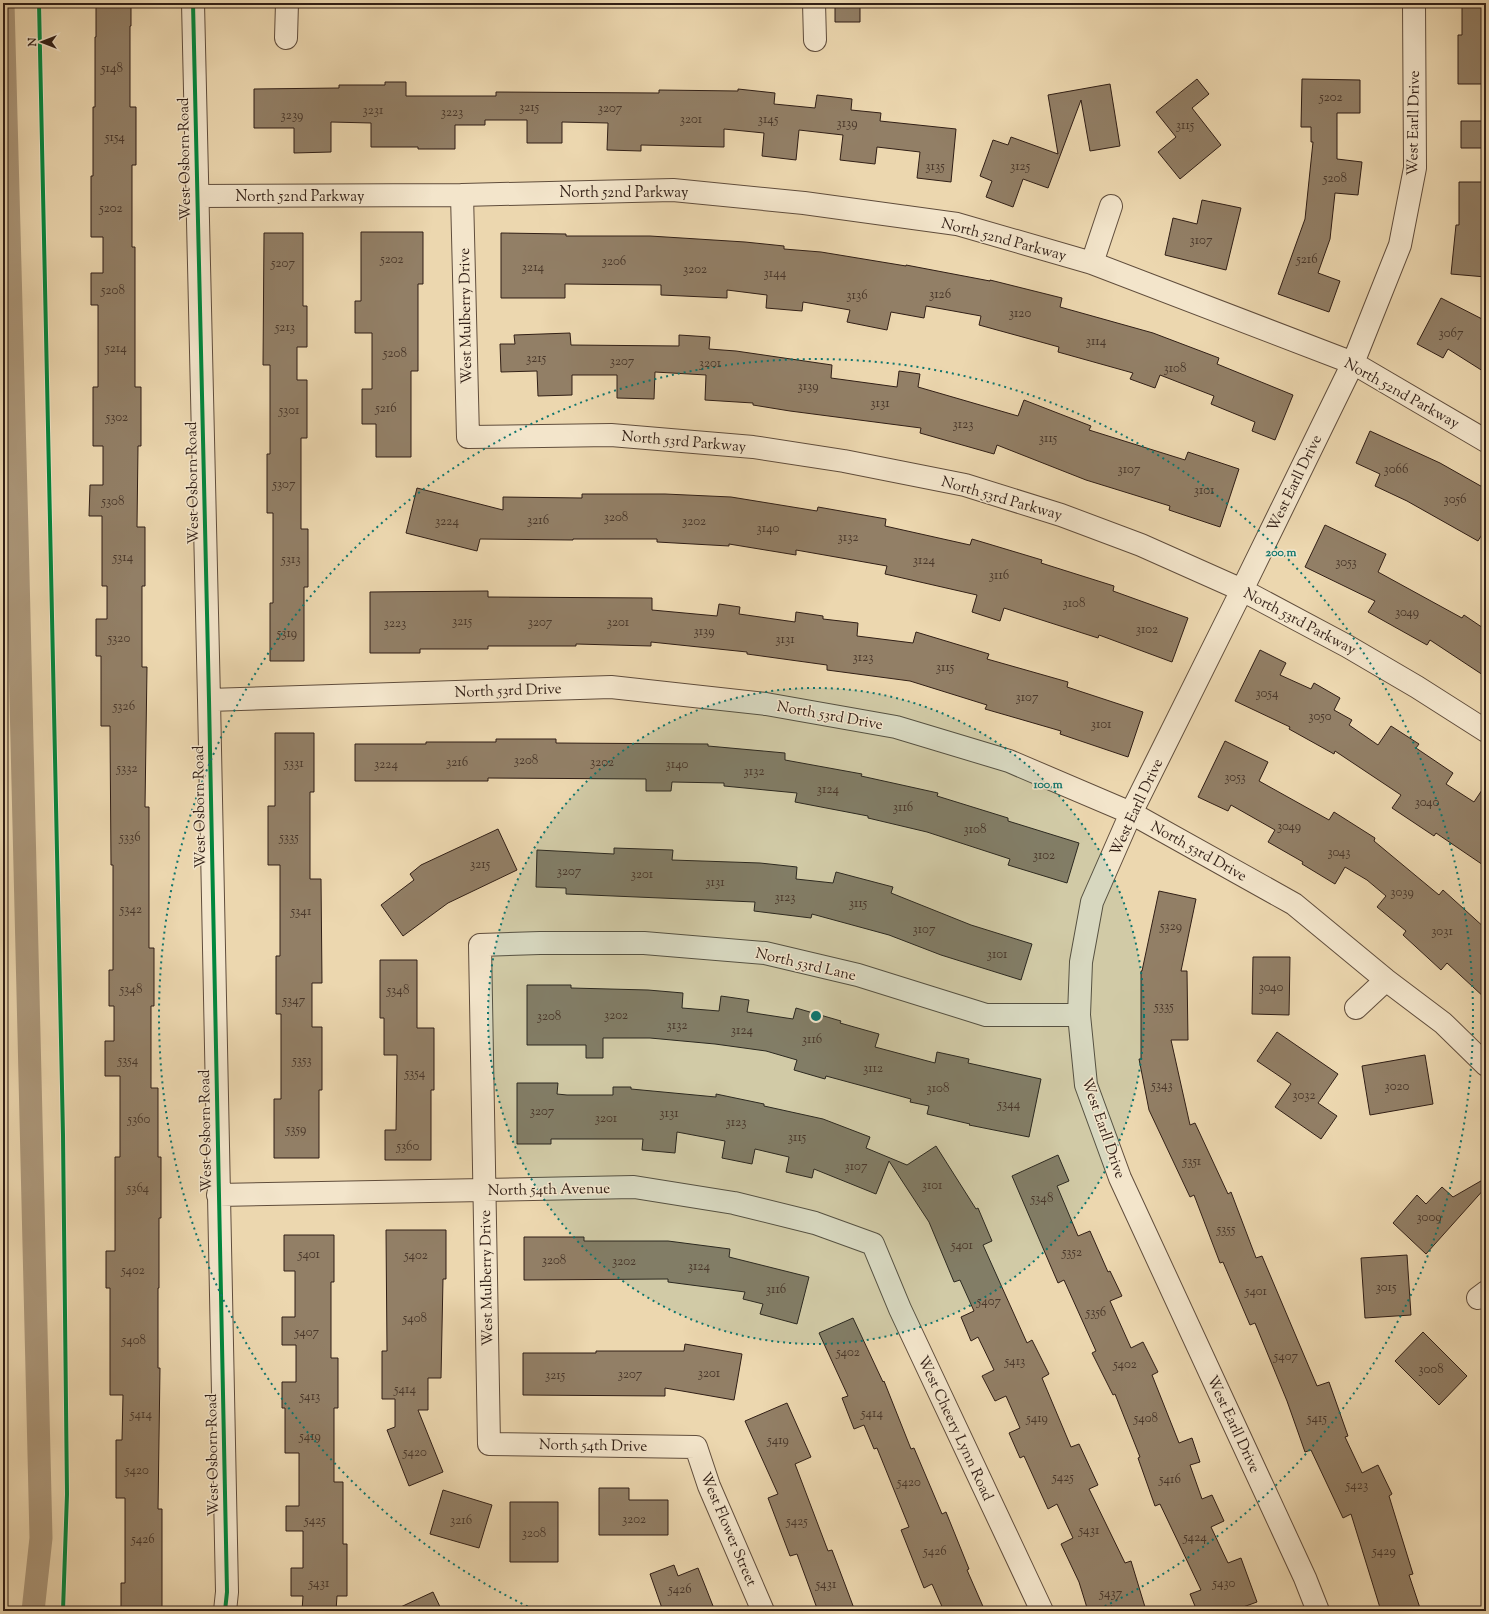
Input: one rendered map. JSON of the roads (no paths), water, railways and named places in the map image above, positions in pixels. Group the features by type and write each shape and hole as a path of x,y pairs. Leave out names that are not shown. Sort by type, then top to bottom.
{"street":[{"name":"West Osborn Road","path":"193,3 209,700 226,1592 225,1611"},
{"path":"286,38 287,3"},
{"path":"814,3 815,40"},
{"name":"West Earll Drive","path":"1318,1611 1306,1578 1120,1178 1086,1085 1079,1015 1081,962 1092,902 1131,813 1353,363 1400,245 1415,168 1414,3"},
{"name":"North 52nd Parkway","path":"197,196 462,195 673,190 804,203 957,224 1092,263 1353,363 1486,441"},
{"name":"West Mulberry Drive","path":"462,195 468,437"},
{"path":"1092,263 1111,206"},
{"name":"North 53rd Parkway","path":"468,437 611,435 753,447 844,461 965,484 1061,515 1141,545 1242,590 1353,650 1416,687 1486,732"},
{"name":"North 53rd Drive","path":"209,700 611,687 766,704 896,727 1009,761 1131,813 1294,904 1386,980 1444,1023 1486,1065"},
{"name":"North 53rd Lane","path":"480,945 540,943 644,943 765,953 858,976 986,1015 1079,1015"},
{"name":"West Mulberry Drive","path":"480,945 489,1444"},
{"path":"1356,1008 1386,980"},
{"name":"North 54th Avenue","path":"218,1195 634,1187 734,1203 815,1223 873,1244"},
{"name":"West Cheery Lynn Road","path":"873,1244 900,1309 1042,1611"},
{"name":"North 54th Drive","path":"489,1444 696,1447"},
{"name":"West Flower Street","path":"696,1447 709,1486 763,1611"}],"waterway":[{"path":"3,3 41,1538 33,1611"}]}
